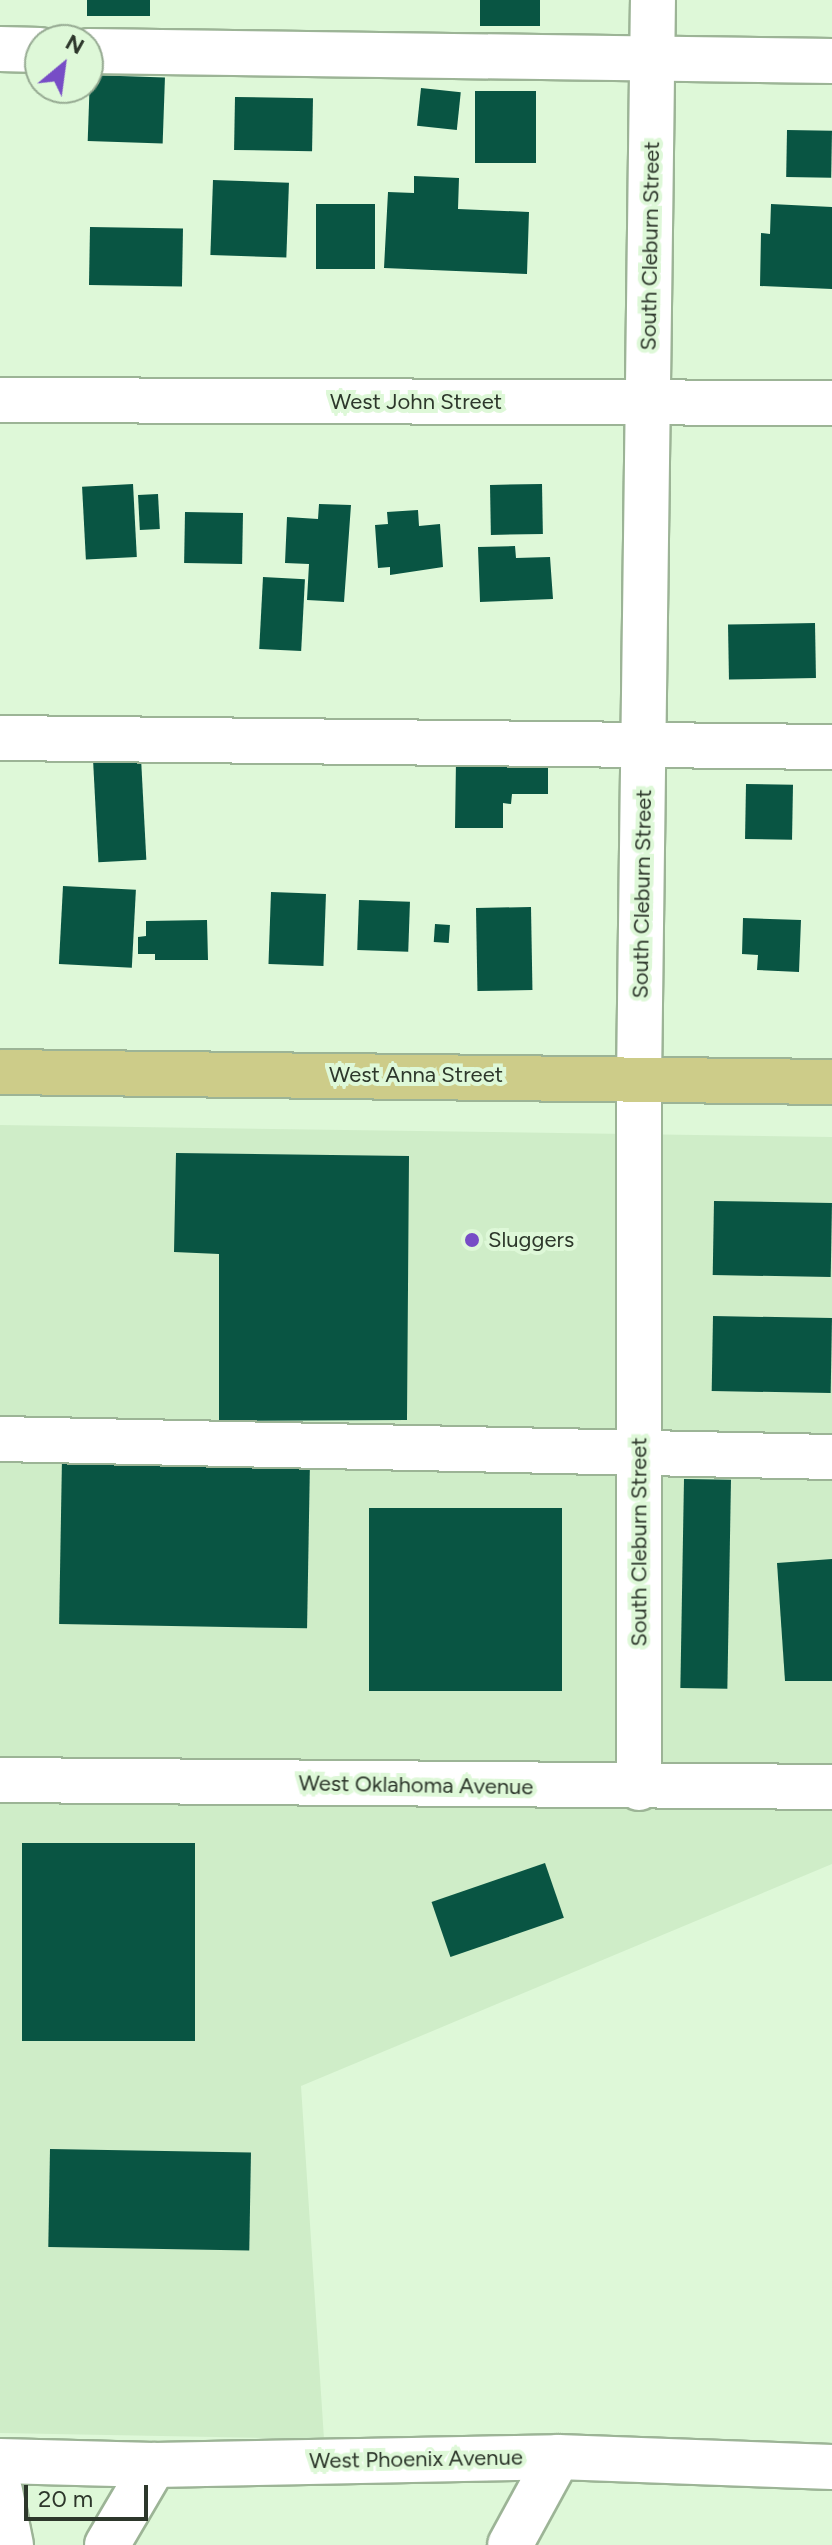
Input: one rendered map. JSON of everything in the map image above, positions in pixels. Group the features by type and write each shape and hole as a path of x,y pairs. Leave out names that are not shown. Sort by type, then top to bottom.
{"main road":[{"name":"West Anna Street","path":"0,1072 832,1082"}],"street":[{"name":"South Cleburn Street","path":"639,1788 639,1081 653,0"},
{"path":"0,49 24,50"},
{"path":"104,51 832,61"},
{"name":"West John Street","path":"0,400 832,403"},
{"path":"0,738 832,747"},
{"path":"0,1439 832,1457"},
{"name":"West Oklahoma Avenue","path":"0,1780 639,1788 832,1787"},
{"path":"510,2545 558,2457"},
{"name":"West Phoenix Avenue","path":"0,2461 154,2465 558,2457 832,2467"},
{"path":"107,2545 154,2465"},
{"path":"0,2491 11,2545"}],"shaded area":[{"path":"0,1125 832,1137 832,1864 301,2086 324,2439 0,2433"}],"building":[{"path":"87,0 150,0 150,16 87,16"},
{"path":"480,0 540,0 540,26 480,26"},
{"path":"104,75 165,78 163,144 88,141 89,104 104,104"},
{"path":"421,88 461,92 457,130 417,126"},
{"path":"475,91 536,91 536,163 475,163"},
{"path":"235,97 313,98 312,151 234,150"},
{"path":"787,130 832,131 831,178 786,177"},
{"path":"414,176 459,178 458,209 529,212 527,274 384,268 388,192 414,193"},
{"path":"213,180 289,183 286,258 210,255"},
{"path":"316,204 375,204 375,269 316,269"},
{"path":"771,204 832,207 832,289 760,286 761,233 770,234"},
{"path":"90,227 183,229 182,287 89,285"},
{"path":"133,484 137,557 86,560 82,487"},
{"path":"542,484 543,534 491,535 490,485"},
{"path":"158,494 160,529 140,530 138,495"},
{"path":"319,504 351,505 344,602 307,600 309,564 285,563 287,517 318,519"},
{"path":"418,510 419,526 440,524 443,567 390,575 390,567 378,568 375,525 388,524 387,512"},
{"path":"185,512 243,513 242,564 184,563"},
{"path":"515,546 516,558 550,557 553,599 480,602 478,547"},
{"path":"263,577 305,579 301,651 259,649"},
{"path":"815,623 816,678 729,680 728,625"},
{"path":"141,758 146,860 98,862 93,761"},
{"path":"456,760 548,762 548,794 512,794 511,804 503,803 503,828 455,828"},
{"path":"746,784 793,785 792,840 745,839"},
{"path":"63,886 136,890 132,968 59,964"},
{"path":"271,892 326,894 323,966 268,964"},
{"path":"359,900 410,902 408,952 357,950"},
{"path":"531,907 532,990 477,991 476,908"},
{"path":"743,918 801,920 799,972 757,970 758,955 742,954"},
{"path":"207,920 208,960 155,960 155,954 138,954 138,937 146,936 146,921"},
{"path":"435,924 450,925 449,943 434,942"},
{"path":"176,1153 409,1156 407,1420 219,1421 219,1254 174,1252"},
{"path":"714,1201 832,1203 831,1277 713,1275"},
{"path":"713,1316 832,1318 831,1393 712,1391"},
{"path":"62,1458 310,1462 307,1628 59,1624"},
{"path":"684,1479 731,1480 727,1689 680,1688"},
{"path":"369,1508 562,1508 562,1691 369,1691"},
{"path":"832,1559 832,1681 785,1681 777,1563"},
{"path":"22,1843 195,1843 195,2041 22,2041"},
{"path":"545,1863 564,1918 450,1957 432,1902"},
{"path":"50,2149 251,2153 249,2250 48,2247"}],"place":[{"name":"Sluggers","path":"472,1240"}]}
